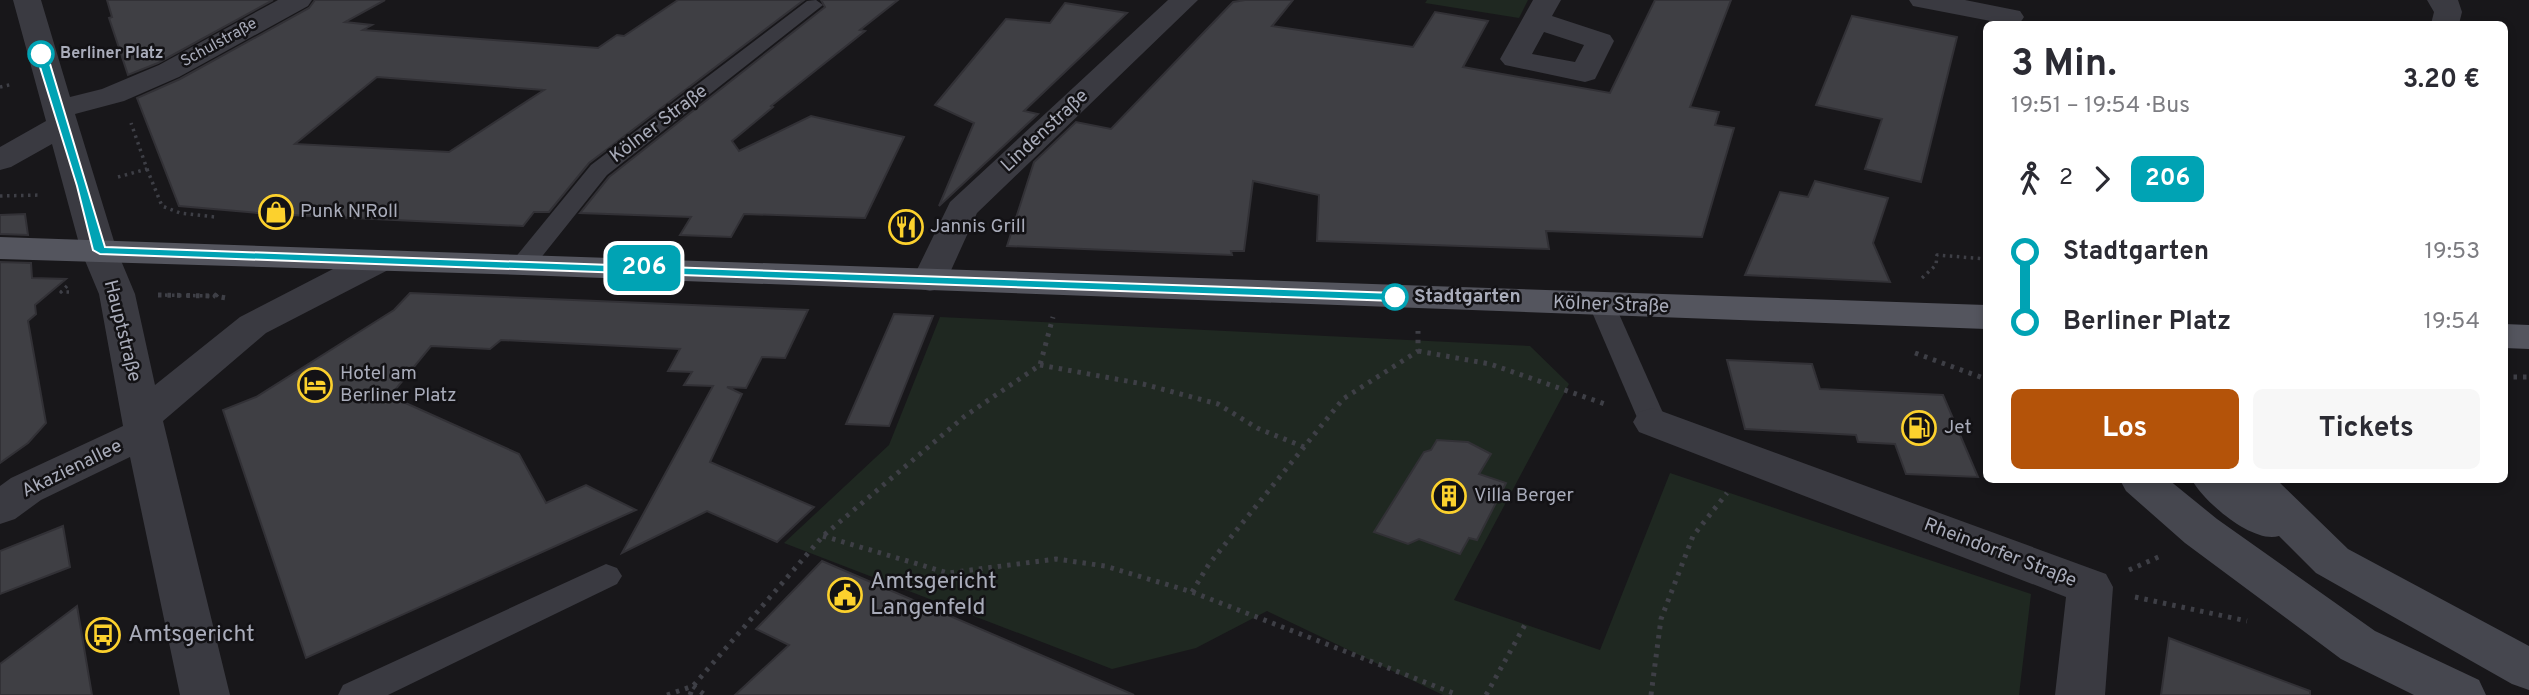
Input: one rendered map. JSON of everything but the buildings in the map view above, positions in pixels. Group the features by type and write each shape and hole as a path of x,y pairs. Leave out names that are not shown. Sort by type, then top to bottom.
{"main road":[{"name":"Kölner Straße","path":"0,248 523,264 1983,317"},
{"path":"2508,336 2529,337"},
{"path":"2145,483 2201,531 2358,645 2461,695"},
{"path":"2216,483 2242,505 2403,602 2529,670"},
{"path":"2254,483 2323,554"}],"street":[{"name":"Hauptstraße","path":"27,0 100,250 117,294 143,425 205,695"},
{"name":"Lindenstraße","path":"930,280 962,209 1184,0"},
{"path":"1923,0 2011,14"},
{"path":"2441,0 2446,3 2448,12 2446,21"},
{"name":"Schulstraße","path":"61,117 169,71 294,1"},
{"path":"0,160 61,117"},
{"name":"Hauptstraße","path":"143,425 253,325 377,261"},
{"name":"Rheindorfer Straße","path":"1653,422 2090,587"},
{"name":"Akazienallee","path":"0,508 26,489 143,425"},
{"path":"2080,695 2090,587"}],"lane":[{"name":"Kölner Straße","path":"523,264 599,170 814,5"},
{"path":"1602,305 1653,422"},
{"path":"355,695 606,576"}],"path":[{"path":"83,186 147,169 126,107 113,95"},
{"path":"2,197 44,194"},
{"path":"690,695 692,686 823,536 965,416 1040,366 1061,285"},
{"path":"1418,298 1418,351"},
{"path":"1192,592 1209,564 1343,399 1418,351 1449,354 1504,366 1653,422"},
{"path":"1040,366 1143,384 1218,404 1257,428 1304,447"},
{"path":"2508,377 2529,377"},
{"path":"1651,695 1661,619 1693,536 1718,502 1756,461"},
{"path":"823,536 948,573 1056,559 1105,566 1192,592 1458,695"},
{"path":"2090,587 2171,552"},
{"name":"Rheindorfer Straße","path":"2090,587 2260,624"},
{"path":"1486,695 1526,623"},
{"path":"667,695 692,686"},
{"path":"692,686 705,695"}],"shaded area":[{"path":"1427,0 1528,0 1519,18 1425,3"},
{"name":"Stadtgarten","path":"940,317 1530,346 1569,384 1454,600 1600,650 1670,473 2031,594 2019,695 1443,695 1267,611 1196,648 1112,669 784,543 889,445"}],"bus line":[{"name":"206","path":"41,54 60,109 100,250 256,258 523,264 1395,297"}],"place":[{"name":"Berliner Platz","path":"41,54"},
{"name":"Punk N'Roll","path":"276,212"},
{"name":"Jannis Grill","path":"906,227"},
{"name":"Stadtgarten","path":"1395,297"},
{"name":"Hotel am Berliner Platz","path":"315,385"},
{"name":"Jet","path":"1919,428"},
{"name":"Villa Berger","path":"1449,496"},
{"name":"Amtsgericht Langenfeld","path":"845,595"},
{"name":"Amtsgericht","path":"103,635"}]}
